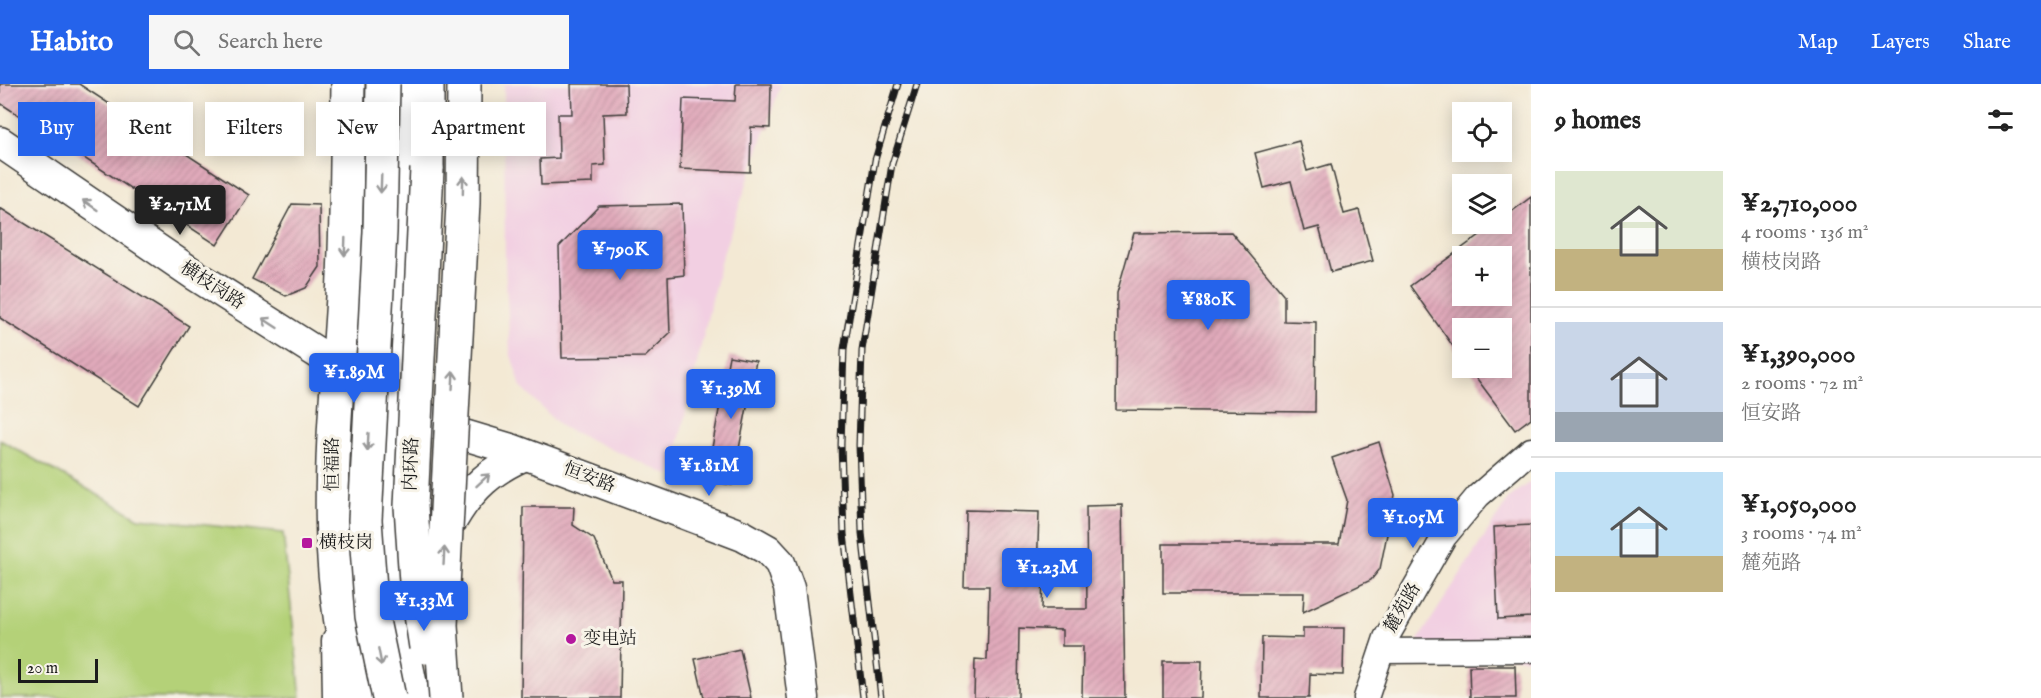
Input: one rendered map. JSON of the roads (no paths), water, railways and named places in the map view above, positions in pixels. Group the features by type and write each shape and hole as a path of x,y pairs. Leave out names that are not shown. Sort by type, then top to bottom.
{"main road":[{"name":"恒福路","path":"348,84 343,296 332,447 336,590 347,653 359,698"},
{"path":"383,84 380,232 365,520 372,616 389,698"},
{"path":"411,84 395,401 391,538 396,614 413,698"},
{"name":"内环路","path":"427,84 427,169 411,506 412,543 420,617 439,698"},
{"path":"446,698 441,626 463,202 464,84"}],"street":[{"name":"横枝岗路","path":"0,142 195,276 338,366"},
{"name":"恒安路","path":"338,366 395,401 461,434 525,454 680,512 743,536 768,550 780,563 789,588 803,698"},
{"name":"麓苑路","path":"1366,698 1386,638 1444,537 1478,496 1531,450"},
{"path":"453,519 465,498 486,476 525,454"},
{"path":"336,590 338,698"},
{"path":"396,614 448,609"},
{"path":"1382,651 1531,650"}],"railway":[{"path":"863,698 844,534 841,445 844,349 875,160 898,84"},
{"path":"881,698 862,533 859,445 862,350 892,164 917,84"}],"place":[{"name":"横枝岗","path":"307,543"},
{"name":"变电站","path":"571,639"}]}
